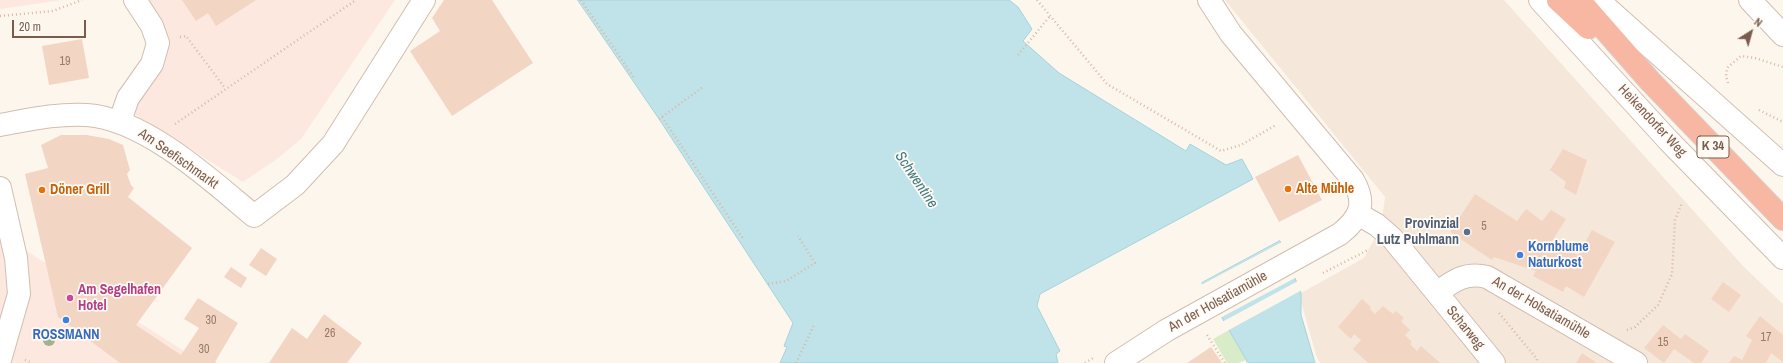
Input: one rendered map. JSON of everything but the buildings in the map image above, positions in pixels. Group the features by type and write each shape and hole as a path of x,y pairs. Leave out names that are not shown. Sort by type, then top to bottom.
{"highway":[{"name":"K 34","path":"1558,0 1650,81"},
{"name":"K 34","path":"1579,0 1650,81 1783,219"}],"street":[{"path":"120,121 128,98 152,64 158,43 152,26 135,0"},
{"name":"Am Seefischmarkt","path":"0,125 51,116 88,115 120,121 154,139 213,181 254,216 295,185 333,144 424,0"},
{"path":"1209,0 1231,34 1353,180 1360,198 1358,214 1377,225 1392,238 1438,293"},
{"name":"Heikendorfer Weg","path":"1540,0 1668,140 1783,258"},
{"name":"K 34","path":"1598,0 1783,165"},
{"path":"1750,0 1783,35"},
{"path":"0,188 16,258 19,294 0,360"},
{"name":"An der Holsatiamühle","path":"1116,363 1167,330 1340,234 1358,214"},
{"name":"An der Holsatiamühle","path":"1438,293 1453,280 1465,276 1476,275 1487,277 1636,363"},
{"name":"Scharweg","path":"1438,293 1494,363"}],"path":[{"path":"0,16 53,11 82,0"},
{"path":"154,139 225,88 356,0"},
{"path":"581,0 635,79"},
{"path":"1037,0 1108,84 1221,151 1241,145 1264,133"},
{"path":"1018,55 1050,16"},
{"path":"158,43 186,36 225,88"},
{"path":"1728,85 1726,76 1727,68 1740,56 1755,58 1783,67"},
{"path":"703,87 660,118 744,240"},
{"path":"1752,107 1783,122"},
{"path":"1596,340 1635,327 1658,305 1672,274 1675,220 1682,202"},
{"path":"768,284 786,281 815,263 798,236"},
{"path":"1318,276 1392,238"},
{"path":"1494,307 1537,360 1537,363"},
{"path":"796,363 814,325"},
{"path":"1207,335 1225,363"}],"shaded area":[{"path":"0,0 62,0 0,9"},
{"path":"123,0 395,0 301,139 277,159 243,182 115,102 154,47"},
{"path":"1225,0 1504,0 1744,267 1783,304 1783,363 1320,363 1316,355 1300,298 1301,293 1364,258 1381,227 1385,197"},
{"path":"0,234 203,363 0,363"}],"green space":[{"path":"1229,330 1246,360 1238,363 1227,363 1213,339"}],"water":[{"name":"Schwentine","path":"578,0 1009,0 1018,7 1032,29 1023,41 1059,73 1186,151 1190,144 1226,165 1242,159 1253,179 1040,294 1037,306 1060,351 1056,354 1058,363 780,363 787,347 784,346 793,323 659,119"},
{"path":"1280,241 1301,293 1301,315 1315,363 1248,363 1202,283"}],"pier":[{"path":"1282,242 1297,277 1220,318 1201,285"},
{"path":"1298,281 1302,290 1227,331 1222,322"}],"place":[{"name":"Alte Mühle","path":"1288,189"},
{"name":"Döner Grill","path":"42,190"},
{"name":"Provinzial Lutz Puhlmann","path":"1467,232"},
{"name":"Kornblume Naturkost","path":"1520,255"},
{"name":"Am Segelhafen Hotel","path":"70,298"},
{"name":"ROSSMANN","path":"66,320"}]}
